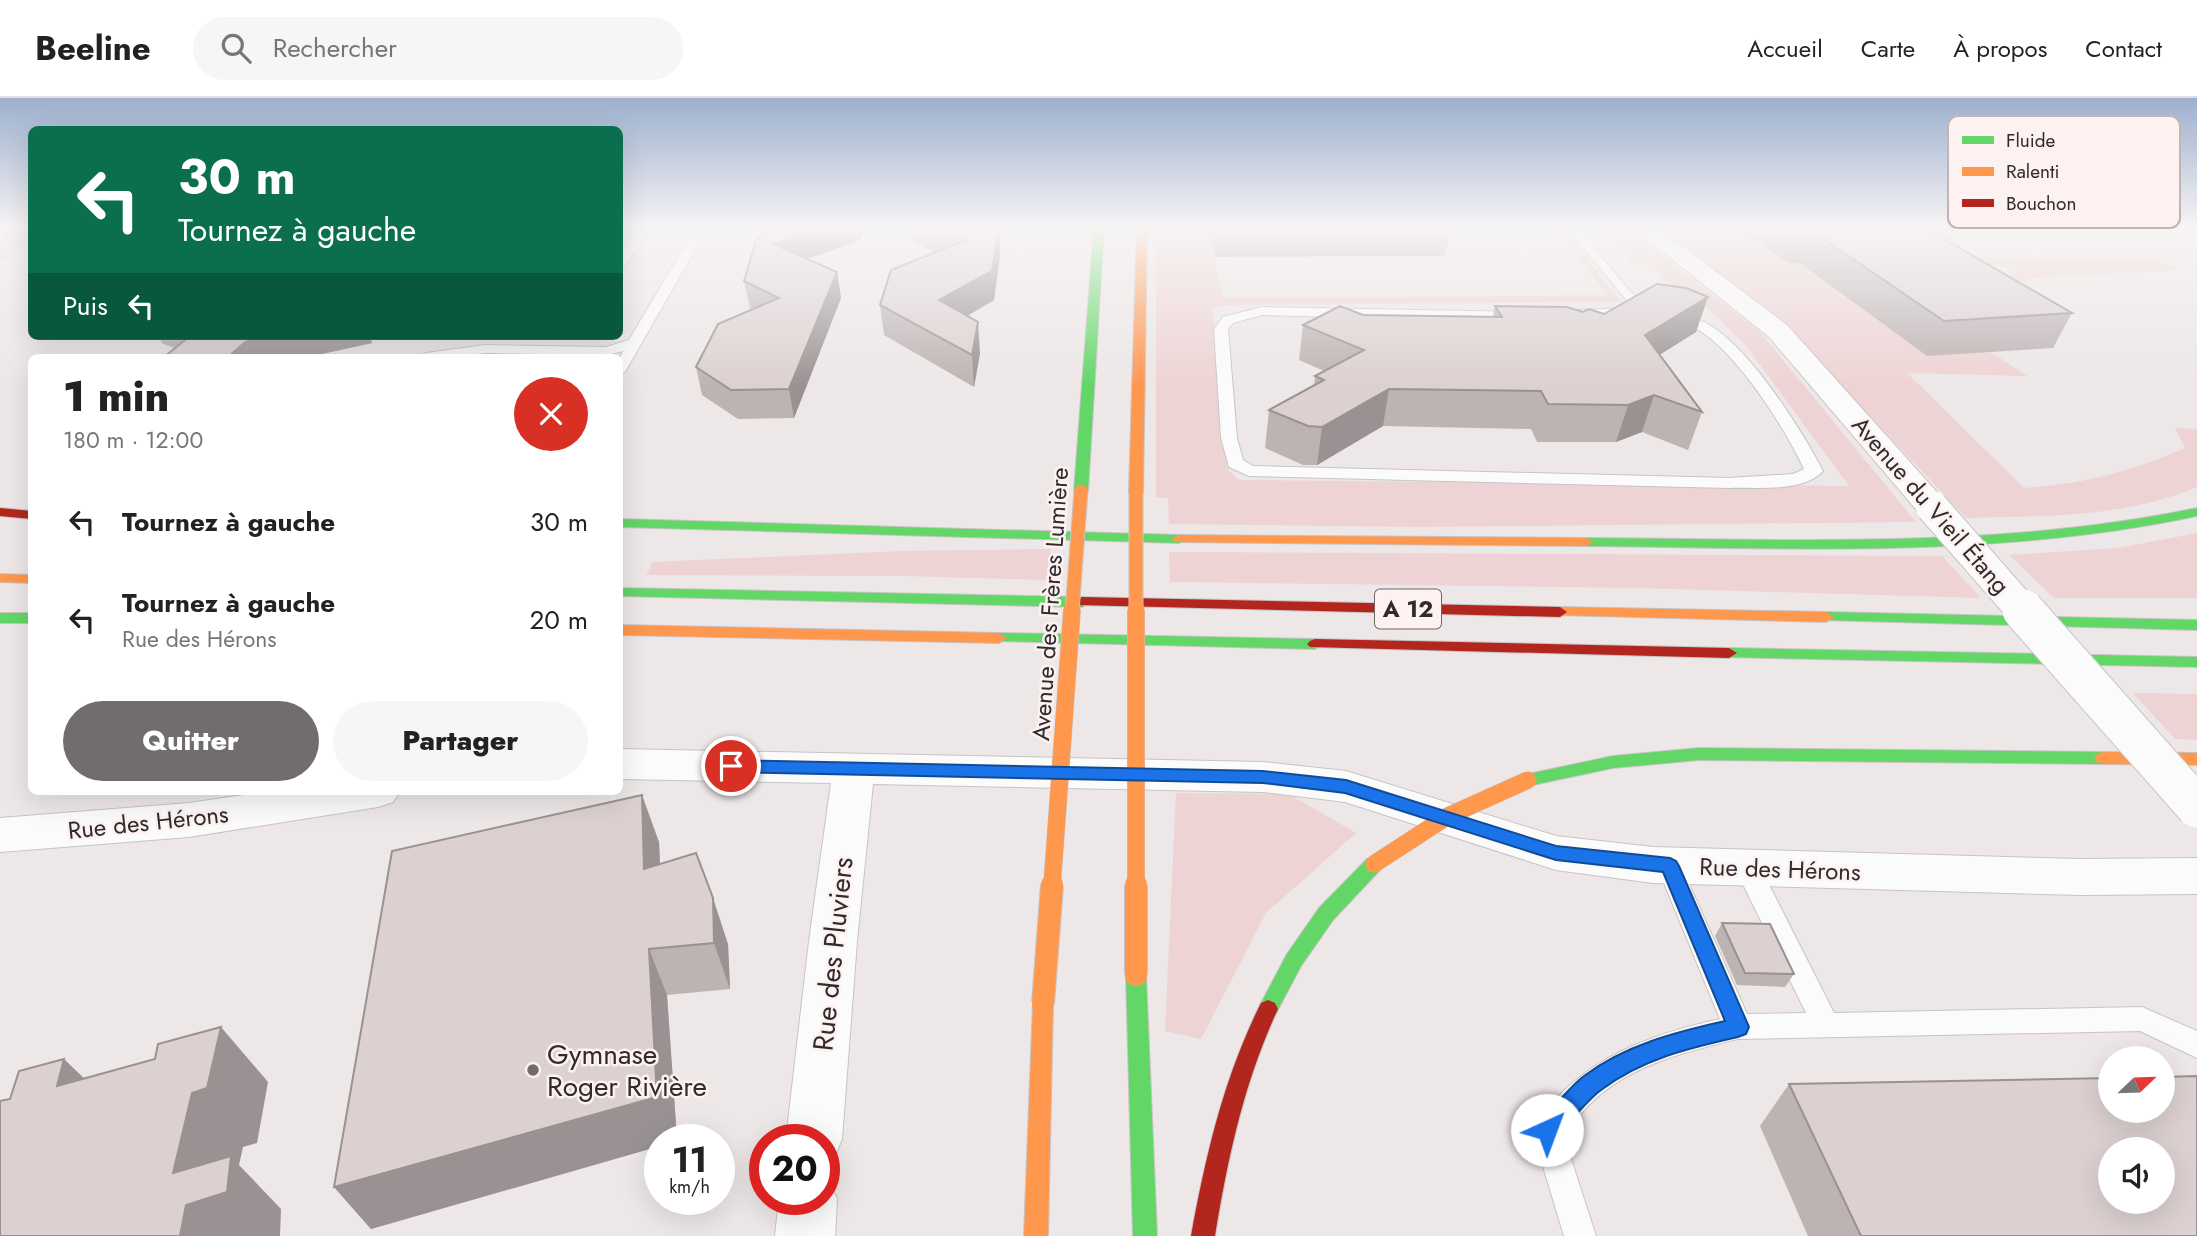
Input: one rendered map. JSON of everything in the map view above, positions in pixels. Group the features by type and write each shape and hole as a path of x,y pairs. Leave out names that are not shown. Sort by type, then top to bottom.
{"main road":[{"name":"Avenue des Frères Lumière","path":"1036,1236 1043,1003 1095,280"},
{"path":"1141,280 1136,493 1136,975 1145,1236"},
{"path":"0,512 28,515"},
{"path":"623,523 871,532 1399,543 1931,541 2086,534 2197,512"},
{"path":"751,543 871,532"},
{"path":"0,578 28,579"},
{"name":"A 12","path":"623,592 2197,625"},
{"path":"0,618 28,618"},
{"name":"A 12","path":"623,630 2197,662"},
{"path":"1203,1236 1221,1131 1248,1047 1294,960 1326,915 1374,864 1420,829 1486,795 1575,766 1632,759 1716,754 2197,759"}],"street":[{"name":"Avenue du Vieil Étang","path":"1711,280 1777,331 2197,807"},
{"name":"Rue des Hérons","path":"623,764 1263,777 1346,787 1556,853 1670,866 2080,877 2197,877"},
{"name":"Rue des Pluviers","path":"815,1124 833,941 854,768"},
{"name":"Rue des Hérons","path":"0,835 189,820 352,795"},
{"path":"805,1236 807,1215"}],"lane":[{"path":"623,364 671,280"},
{"path":"1616,280 1645,312 1675,317 1701,326 1734,352 1805,450 1814,471 1796,480 1729,483 1270,473 1249,471 1235,463 1229,438 1221,329 1228,320 1262,312 1531,316 1645,312"},
{"path":"485,349 493,340"},
{"path":"448,354 485,349 606,351 635,343"},
{"path":"1670,866 1738,1027"},
{"path":"1748,868 1826,1026"},
{"path":"1580,1236 1547,1130 1591,1084 1630,1060 1675,1041 1738,1027 2142,1019 2197,1045"}],"shaded area":[{"path":"1156,280 1219,280 1223,298 1607,295 1595,280 1603,280 1621,302 1225,305 1212,308 1228,470 1239,480 1849,486 1747,347 1701,302 1679,297 1665,280 1693,280 1759,331 1916,522 1419,527 1169,524 1168,498 1156,497"},
{"path":"1724,280 2026,280 2011,283 1991,352 2027,376 1907,373 2024,488 2086,480 2126,470 2185,448 2175,428 2197,429 2197,487 2141,505 2112,510 1966,518 1792,333"},
{"path":"2197,533 2197,598 2054,598 2009,555 2118,548"},
{"path":"1051,549 1046,580 906,576 646,575 653,562 902,551"},
{"path":"1169,552 1942,556 1981,598 1637,588 1170,582"},
{"path":"2133,693 2197,694 2197,740 2175,739"},
{"path":"1176,793 1289,794 1356,833 1266,913 1201,1039 1165,1031"}],"building":[{"path":"834,280 789,389 731,390 696,367 718,324 779,298 744,281"},
{"path":"888,280 975,280 939,300 978,322 972,355 880,305"},
{"path":"1884,280 2015,280 2072,313 1944,321"},
{"path":"1657,284 1686,288 1708,297 1645,335 1702,412 1654,395 1628,405 1548,404 1541,391 1389,389 1322,427 1308,426 1269,410 1324,380 1315,376 1364,350 1303,325 1340,306 1363,315 1502,317 1495,306 1567,307 1583,312 1589,309 1604,314"},
{"path":"185,340 250,340 231,354 168,354"},
{"name":"Gymnase Roger Rivière","path":"642,795 644,869 696,853 713,898 714,943 649,949 657,1097 334,1187 392,851"},
{"path":"1722,923 1770,924 1794,974 1745,973"},
{"path":"221,1027 207,1088 192,1093 173,1173 231,1156 227,1192 186,1205 180,1236 0,1236 0,1101 10,1099 19,1071 64,1059 57,1086 155,1059 158,1044"},
{"path":"2197,1076 2197,1236 1861,1236 1789,1084 2098,1078 2098,1124 2175,1124 2175,1077"}],"traffic: fast":[{"path":"1081,491 1095,280"},
{"path":"1586,542 1829,545 1950,543 2071,534 2197,512"},
{"path":"623,523 1179,539"},
{"path":"623,592 1082,602"},
{"path":"1826,617 2197,625"},
{"path":"0,618 28,618"},
{"path":"999,638 1315,644"},
{"path":"1729,653 2197,662"},
{"path":"1528,780 1613,762 1699,754 2103,758"},
{"path":"1268,1009 1294,960 1326,914 1374,864"},
{"path":"1136,975 1145,1236"}],"traffic: slow":[{"path":"1136,493 1141,280"},
{"path":"1043,1003 1081,491"},
{"path":"1136,493 1136,975"},
{"path":"1179,539 1586,542"},
{"path":"0,578 28,579"},
{"path":"1560,612 1826,617"},
{"path":"623,630 999,638"},
{"path":"2103,758 2197,759"},
{"path":"1374,864 1448,816 1528,780"},
{"path":"1036,1236 1043,1003"}],"traffic: jam":[{"path":"0,512 28,515"},
{"path":"1082,602 1560,612"},
{"path":"1315,644 1729,653"},
{"path":"1203,1236 1226,1119 1243,1064 1268,1009"}],"place":[{"name":"Gymnase Roger Rivière","path":"533,1070"}],"route":[{"path":"731,766 1263,777 1346,787 1556,853 1670,866 1738,1027 1675,1041 1630,1060 1591,1084 1547,1130"}]}
